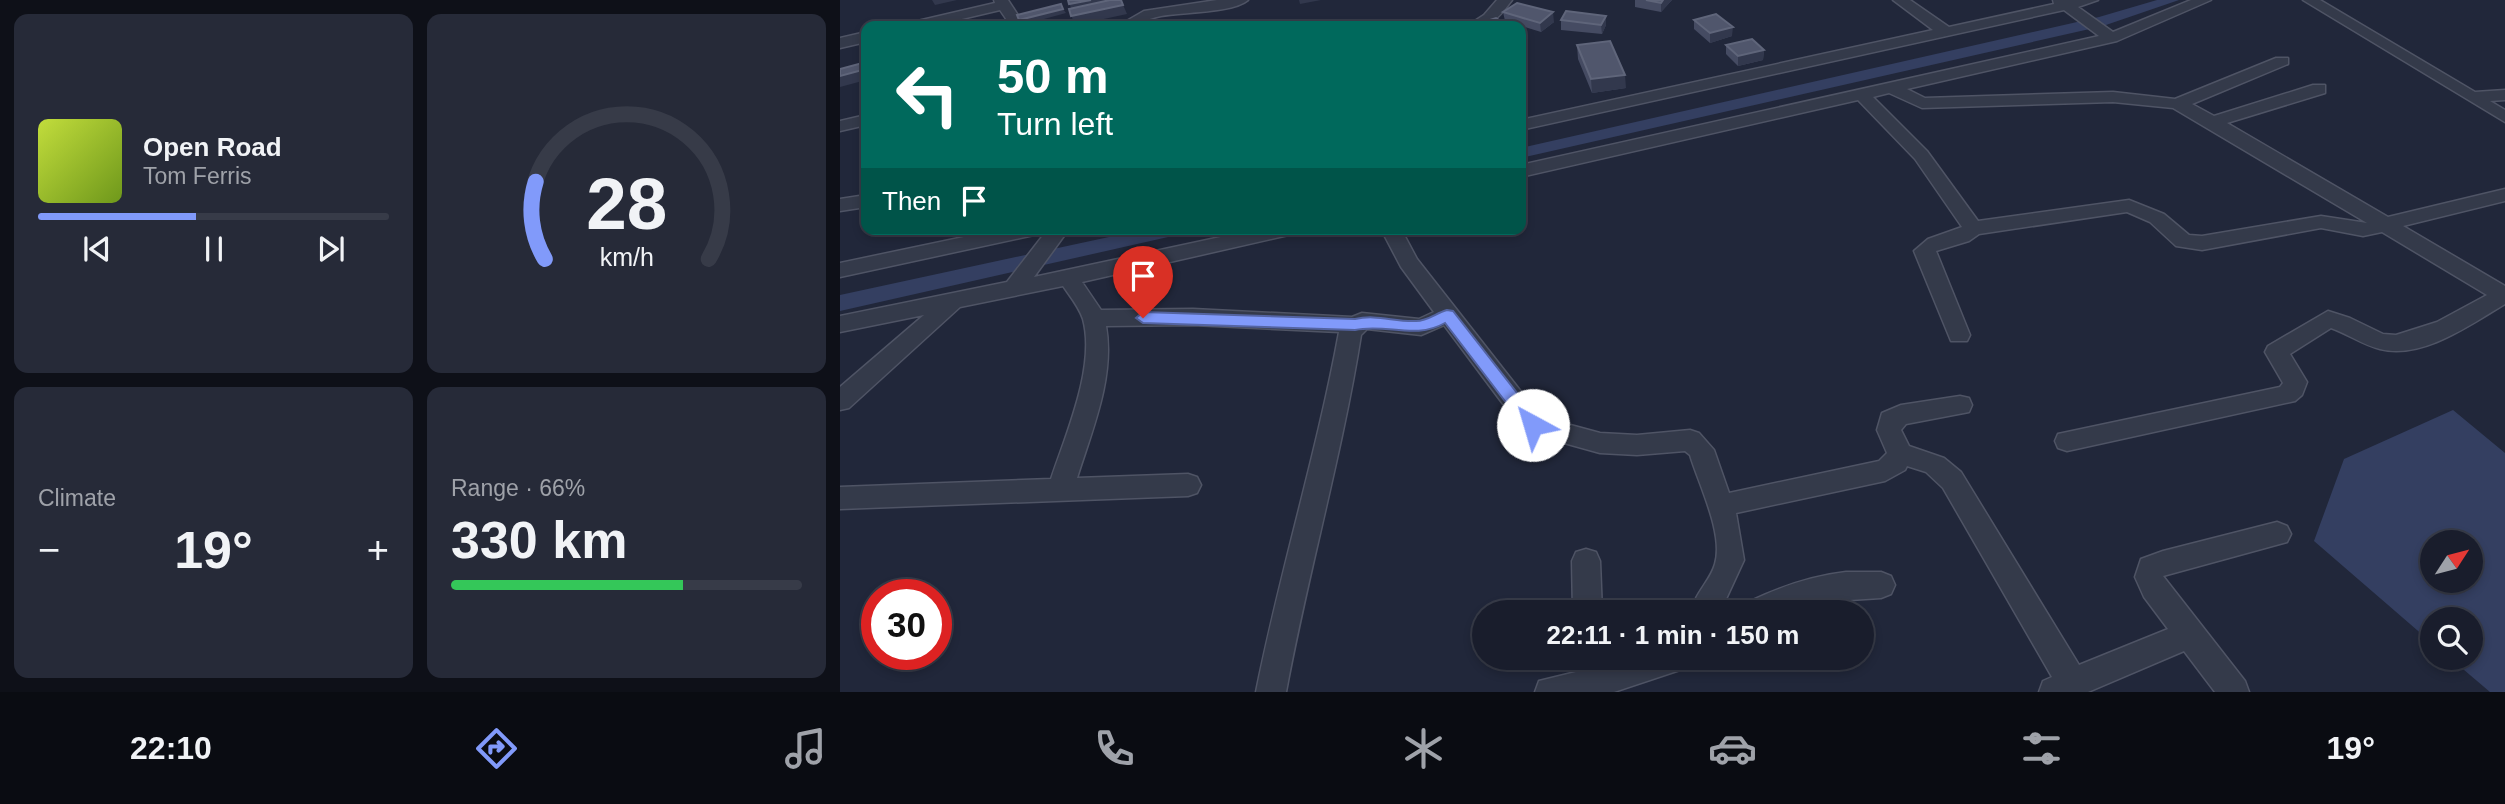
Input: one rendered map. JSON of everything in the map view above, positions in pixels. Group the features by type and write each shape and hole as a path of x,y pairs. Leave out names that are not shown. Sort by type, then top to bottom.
{"street":[{"path":"1134,21 1161,13 1241,0"},
{"path":"1483,21 1506,0"},
{"path":"1900,0 1948,33"},
{"path":"1526,124 2091,0"},
{"path":"1526,170 2105,33 2204,0"},
{"path":"2310,0 2505,117"},
{"path":"933,21 1002,3 1015,21"},
{"path":"2066,6 2105,33"},
{"path":"840,43 861,38"},
{"path":"2177,104 2282,61"},
{"path":"1888,86 1922,103 2124,97 2177,104 2215,121 2504,295"},
{"path":"2215,121 2319,89"},
{"path":"1860,93 1927,163 1973,228"},
{"path":"2472,97 2505,95"},
{"path":"840,126 861,121"},
{"path":"1959,335 1924,251 1929,246 1959,238 1973,228 2129,206 2144,210 2174,236 2191,243 2320,222 2363,230 2505,195"},
{"path":"840,205 861,202"},
{"path":"840,270 1037,235"},
{"path":"1020,281 1047,235"},
{"path":"840,324 954,300 1020,281 1068,277 1259,235"},
{"path":"1394,235 1408,262 1533,425 1600,443 1637,445 1690,440 1701,450 1729,539 1730,561 1722,583 1709,600"},
{"path":"1060,489 1088,403 1097,342 1094,318 1068,277"},
{"path":"2067,441 2287,394 2294,389 2295,382 2276,352 2328,319 2339,320 2384,343 2396,343 2437,331 2504,295"},
{"path":"840,401 954,300"},
{"path":"1094,318 1193,317 1355,325 1372,321 1421,327 1447,315"},
{"path":"1272,692 1289,596 1337,409 1350,332 1355,325"},
{"path":"1960,405 1901,415 1891,420 1889,430 1900,453 1935,465 1952,481 2063,687 2138,653 2188,636"},
{"path":"1719,506 1885,470 1896,463 1900,453"},
{"path":"840,498 1188,485"},
{"path":"2234,692 2188,636 2154,588 2149,578 2151,568 2277,534"},
{"path":"1586,561 1588,600"},
{"path":"1782,600 1825,585 1881,585"},
{"path":"1550,692 1591,671"}],"water":[{"path":"2453,410 2505,453 2505,692 2490,692 2464,670 2483,670 2483,607 2420,607 2420,633 2314,541 2344,459"}],"building":[{"path":"1068,0 1091,0 1069,4"},
{"path":"1121,0 1123,5 1071,16 1069,9"},
{"path":"1517,3 1553,12 1540,23 1503,12"},
{"path":"1061,4 1063,9 1019,20 1017,15"},
{"path":"1566,11 1606,16 1601,25 1561,20"},
{"path":"1716,14 1733,27 1710,33 1694,20"},
{"path":"1752,39 1764,50 1738,56 1726,45"},
{"path":"1610,41 1625,75 1591,79 1577,45"},
{"path":"861,63 861,70 840,76 840,69"}],"waterway":[{"path":"1526,152 2103,21 2172,0"},
{"path":"840,303 1150,235"}],"route":[{"path":"1143,318 1193,317 1355,325 1362,321 1372,321 1421,327 1429,326 1447,315 1533,425"}]}
